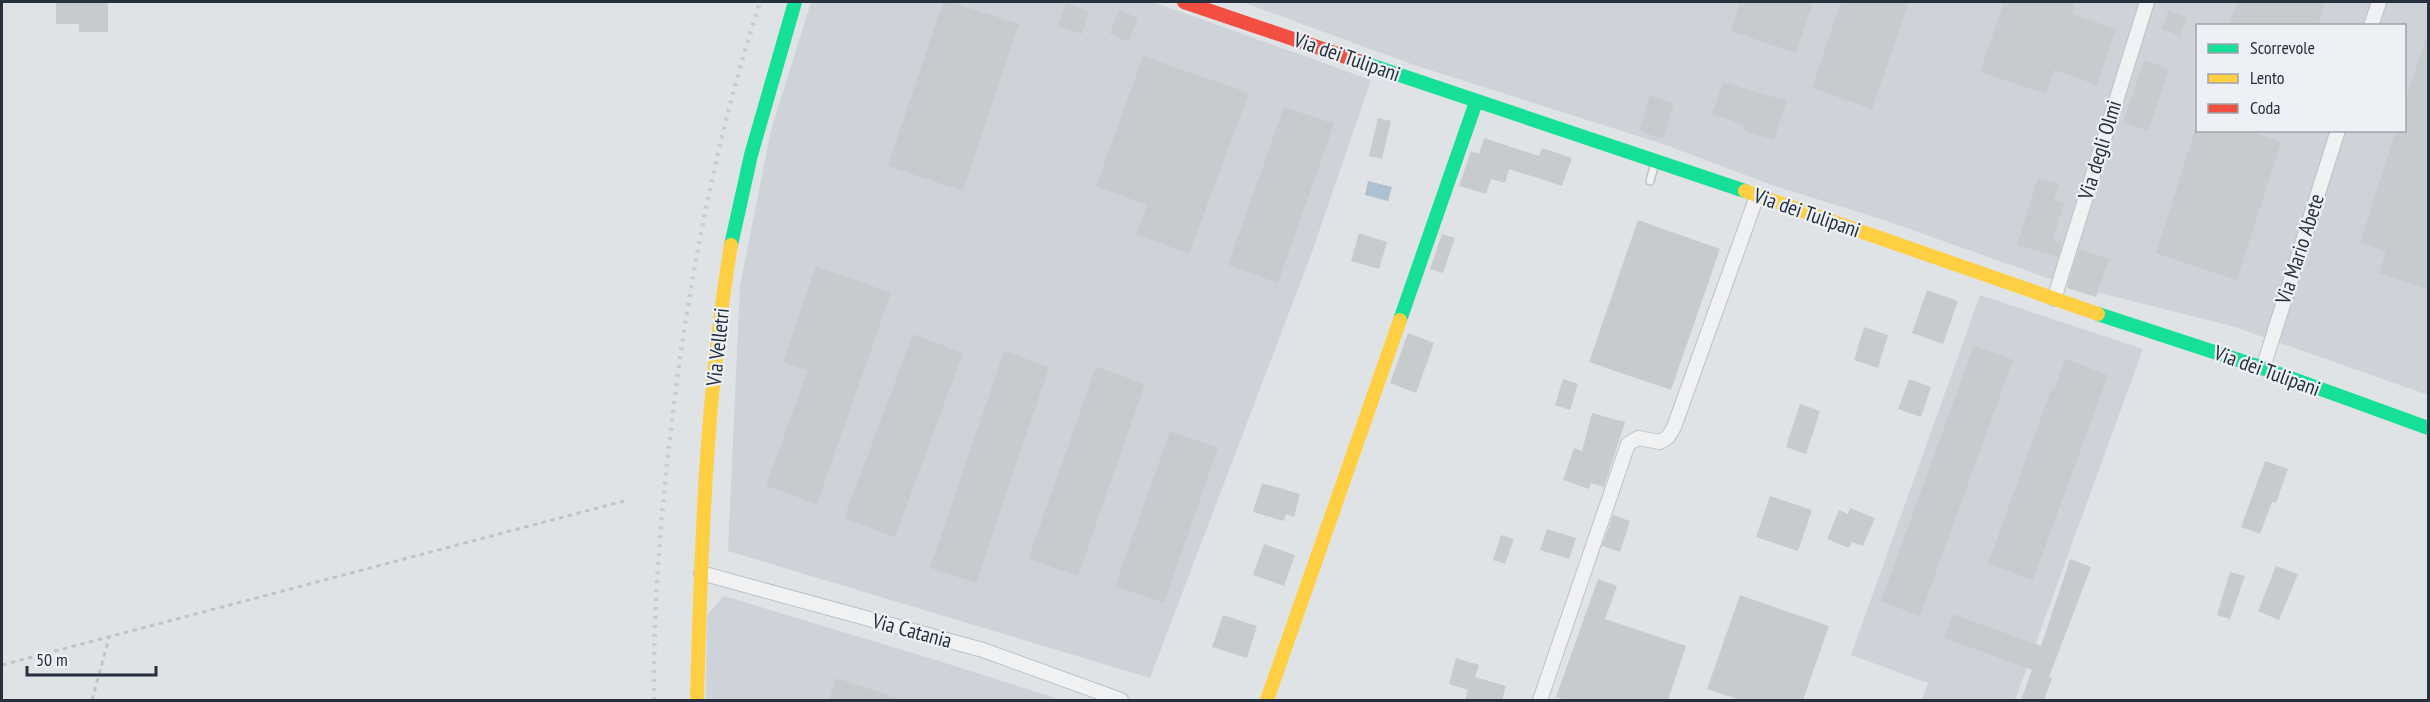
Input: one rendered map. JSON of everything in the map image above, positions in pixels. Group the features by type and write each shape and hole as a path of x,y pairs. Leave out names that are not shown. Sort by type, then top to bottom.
{"street":[{"name":"Via Velletri","path":"697,700 700,573 709,434 720,327 732,246 756,140 795,2"},
{"name":"Via dei Tulipani","path":"1184,2 2263,368 2428,428"},
{"name":"Via degli Olmi","path":"2054,299 2146,2"},
{"path":"2372,24 2379,2"},
{"path":"1267,700 1476,102"},
{"name":"Via Mario Abete","path":"2263,368 2337,132"},
{"path":"1540,700 1628,444 1638,438 1660,442 1668,437 1674,427 1757,196"},
{"name":"Via Catania","path":"700,573 983,650 1120,700"}],"lane":[{"path":"1650,181 1656,161"}],"path":[{"path":"2,665 624,501"},
{"path":"92,700 109,638"}],"shaded area":[{"path":"811,2 1153,2 1371,80 1312,252 1150,678 728,551 740,286 771,130"},
{"path":"1242,2 2428,2 2428,395 2235,327 2061,283 1890,222 1772,185 1663,144 1414,65"},
{"path":"1980,295 2143,349 2015,700 1922,700 1928,683 1851,655"},
{"path":"724,596 1062,700 706,700 707,615"}],"water":[{"path":"1368,181 1392,187 1388,201 1365,195"}],"building":[{"path":"56,2 108,2 108,32 79,32 79,24 56,24"},
{"path":"943,2 951,2 1019,24 963,191 888,166"},
{"path":"1740,2 1813,2 1796,53 1731,31"},
{"path":"1841,2 1909,2 1872,109 1812,88"},
{"path":"2004,2 2076,2 2072,14 2116,29 2097,85 2054,70 2046,94 1980,72"},
{"path":"2237,2 2325,2 2319,24 2236,24 2230,22"},
{"path":"1066,3 1089,11 1082,34 1058,26"},
{"path":"1119,10 1138,18 1129,42 1110,34"},
{"path":"2168,11 2187,17 2180,36 2162,29"},
{"path":"2426,38 2428,38 2428,289 2379,273 2386,251 2360,243 2395,132 2406,132 2406,98"},
{"path":"1143,56 1249,93 1189,254 1136,234 1147,205 1096,186"},
{"path":"2144,60 2169,69 2148,131 2123,122"},
{"path":"1723,82 1787,101 1774,140 1743,130 1744,125 1712,114"},
{"path":"1650,95 1674,103 1663,139 1639,131"},
{"path":"1284,107 1334,124 1278,283 1228,265"},
{"path":"1378,118 1391,121 1382,159 1369,156"},
{"path":"2195,130 2196,132 2253,132 2281,142 2237,280 2156,253"},
{"path":"1484,138 1539,156 1542,148 1572,158 1562,186 1509,169 1505,183 1491,179 1486,194 1459,186 1471,151 1479,154"},
{"path":"2038,178 2059,184 2054,200 2064,203 2053,240 2062,243 2058,257 2017,245"},
{"path":"1638,220 1720,249 1671,390 1589,362"},
{"path":"1359,233 1387,242 1379,269 1351,261"},
{"path":"1442,234 1455,238 1443,273 1430,269"},
{"path":"2079,249 2109,259 2096,297 2067,288"},
{"path":"816,266 891,293 817,504 766,486 808,370 783,362"},
{"path":"1927,290 1958,301 1943,344 1912,333"},
{"path":"1864,327 1888,335 1878,368 1854,360"},
{"path":"1408,333 1434,343 1416,393 1390,383"},
{"path":"913,334 963,353 895,537 844,518"},
{"path":"1974,345 2013,360 1920,616 1881,601"},
{"path":"1004,351 1049,367 976,583 930,568"},
{"path":"2065,359 2108,375 2033,580 1988,564 2051,390 2054,391"},
{"path":"1096,367 1145,384 1078,576 1028,559"},
{"path":"1563,379 1578,384 1570,410 1555,405"},
{"path":"1909,379 1931,387 1921,417 1898,409"},
{"path":"1800,404 1820,411 1806,454 1786,447"},
{"path":"1592,413 1625,422 1604,487 1591,483 1589,489 1563,480 1574,448 1582,451"},
{"path":"1170,431 1218,448 1164,603 1115,586"},
{"path":"2265,461 2288,469 2276,503 2272,502 2260,534 2241,527"},
{"path":"1262,483 1300,494 1294,517 1286,514 1284,521 1253,512"},
{"path":"1770,496 1812,510 1798,551 1756,537"},
{"path":"1850,508 1875,518 1863,546 1852,542 1849,548 1827,539 1839,510 1848,514"},
{"path":"1613,515 1630,521 1620,552 1602,546"},
{"path":"1547,529 1576,538 1569,559 1540,550"},
{"path":"1501,535 1514,539 1505,564 1493,560"},
{"path":"1264,544 1295,555 1284,586 1253,575"},
{"path":"2070,559 2091,567 2049,677 2052,678 2044,700 2021,700 2032,670 1944,638 1953,614 2041,646"},
{"path":"2276,566 2298,574 2279,620 2258,611"},
{"path":"2230,572 2245,576 2230,619 2217,615"},
{"path":"1598,579 1617,586 1605,619 1686,646 1668,700 1566,700 1556,697"},
{"path":"1740,595 1829,626 1803,700 1740,700 1707,689"},
{"path":"1223,615 1257,626 1247,658 1212,647"},
{"path":"1456,658 1479,665 1475,677 1506,686 1502,700 1465,700 1468,690 1449,684"},
{"path":"836,678 897,698 896,700 829,700"}],"railway":[{"path":"654,700 660,536 670,437 685,327 716,163 760,2"}],"traffic: fast":[{"path":"731,245 751,155 795,2"},
{"path":"1358,61 1745,191"},
{"path":"1400,320 1476,102"},
{"path":"2098,314 2263,368 2428,428"}],"traffic: slow":[{"path":"1745,191 2098,314"},
{"path":"697,700 700,586 710,415 731,245"},
{"path":"1267,700 1400,320"}],"traffic: jam":[{"path":"1184,2 1358,61"}]}
